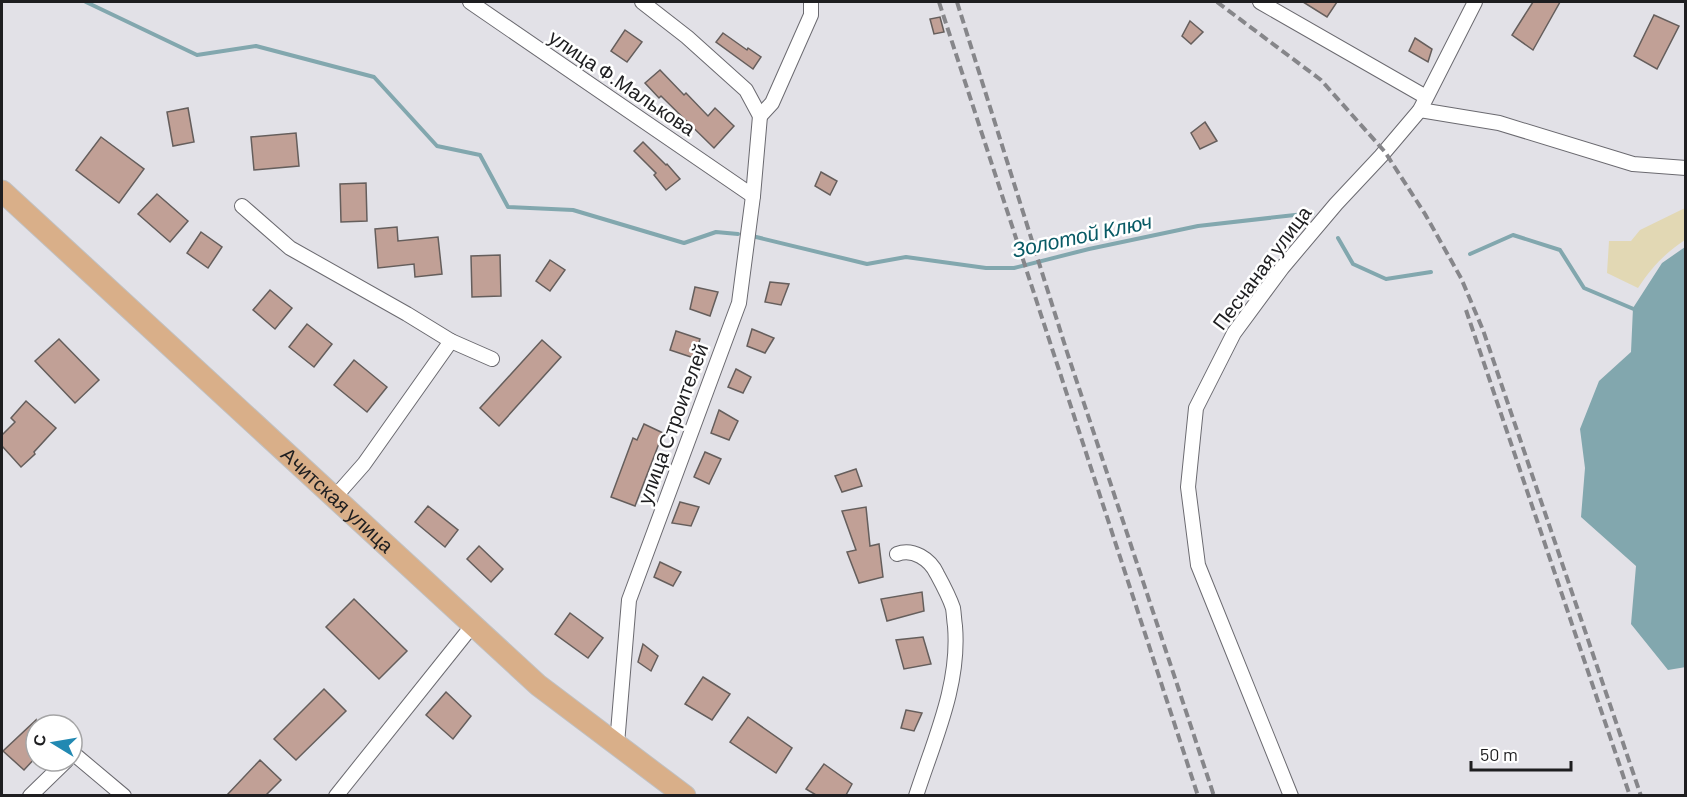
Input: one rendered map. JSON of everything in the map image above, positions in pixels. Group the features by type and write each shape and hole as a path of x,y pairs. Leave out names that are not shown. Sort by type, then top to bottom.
{"main road":[{"name":"Ачитская улица","path":"2,191 538,685 617,744 676,793"}],"street":[{"name":"улица Ф.Малькова","path":"470,2 753,196"},
{"path":"642,2 687,37 746,90 760,116 772,103 811,15 811,2"},
{"path":"1260,2 1423,104 1499,123 1633,164 1686,168"},
{"name":"Песчаная улица","path":"1291,795 1198,565 1188,487 1196,408 1234,333 1282,268 1336,204 1381,156 1423,104 1475,2"},
{"name":"улица Строителей","path":"617,744 629,600 739,303 753,196 760,116"},
{"path":"242,206 290,248 451,341 492,360"},
{"path":"333,498 364,464 451,341"},
{"path":"897,554 906,551 918,554 934,567 953,609 957,643 953,678 941,722 916,795"},
{"path":"336,795 472,626"},
{"path":"84,766 124,795"},
{"path":"30,795 54,773"}],"sand":[{"path":"1685,208 1685,240 1659,261 1638,288 1607,273 1609,241 1631,241 1640,230"}],"water":[{"path":"1685,247 1686,667 1668,670 1631,624 1636,566 1581,517 1585,468 1580,429 1599,381 1631,352 1633,308 1662,263"}],"building":[{"path":"1303,2 1337,2 1327,17"},
{"path":"1533,2 1560,2 1533,50 1512,35"},
{"path":"1654,15 1679,26 1657,69 1634,56"},
{"path":"940,17 944,32 934,34 930,19"},
{"path":"1190,21 1203,32 1191,44 1182,36"},
{"path":"625,30 642,42 627,62 611,51"},
{"path":"723,33 761,57 753,69 716,42"},
{"path":"1415,38 1432,49 1428,62 1409,51"},
{"path":"660,70 708,116 715,108 734,126 714,148 645,83"},
{"path":"188,108 194,142 173,146 167,112"},
{"path":"1205,122 1217,141 1200,149 1191,133"},
{"path":"296,133 299,166 254,170 251,137"},
{"path":"101,137 144,169 119,203 76,170"},
{"path":"643,142 680,179 666,190 654,175 656,173 634,151"},
{"path":"821,172 837,181 830,195 815,186"},
{"path":"366,183 367,221 341,222 340,184"},
{"path":"157,194 188,221 170,242 138,214"},
{"path":"397,227 398,241 438,237 442,274 415,277 414,264 378,268 375,229"},
{"path":"201,232 222,247 208,268 187,253"},
{"path":"500,255 501,296 472,297 471,256"},
{"path":"550,260 565,270 550,291 536,281"},
{"path":"770,282 789,284 781,305 765,302"},
{"path":"695,287 718,292 710,316 690,309"},
{"path":"270,290 292,308 275,329 253,310"},
{"path":"307,324 332,344 314,367 289,347"},
{"path":"752,329 774,338 765,353 747,346"},
{"path":"676,331 700,339 694,358 670,350"},
{"path":"59,339 99,380 75,403 35,361"},
{"path":"542,340 561,357 499,426 480,408"},
{"path":"354,360 387,387 367,412 334,385"},
{"path":"736,369 751,377 743,393 728,387"},
{"path":"26,401 56,428 21,467 2,446 2,435 15,422 11,418"},
{"path":"719,410 738,421 729,440 711,433"},
{"path":"644,424 663,433 635,506 611,497 633,438 637,440"},
{"path":"705,452 721,459 709,484 694,477"},
{"path":"856,469 862,486 842,492 835,476"},
{"path":"680,502 699,507 691,526 672,523"},
{"path":"428,506 458,530 445,547 415,522"},
{"path":"866,507 870,546 879,544 883,577 859,583 847,552 856,550 842,511"},
{"path":"479,546 503,569 491,582 467,559"},
{"path":"660,562 681,572 673,586 654,577"},
{"path":"922,592 924,611 887,621 881,599"},
{"path":"354,599 407,651 379,679 326,627"},
{"path":"570,613 603,638 588,658 555,634"},
{"path":"923,637 931,664 904,669 896,640"},
{"path":"643,644 658,656 651,671 638,662"},
{"path":"703,677 730,694 712,720 685,704"},
{"path":"324,689 346,711 296,760 274,739"},
{"path":"446,692 471,716 453,739 426,715"},
{"path":"906,710 922,713 914,731 901,728"},
{"path":"748,717 792,748 776,773 730,742"},
{"path":"24,731 24,770 3,751"},
{"path":"260,760 281,780 266,795 227,795"},
{"path":"824,764 852,784 846,795 816,795 806,789"}],"waterway":[{"name":"Золотой Ключ","path":"86,2 197,55 256,46 374,77 437,146 480,155 508,207 573,210 684,243 716,232 738,234"},
{"name":"Золотой Ключ","path":"752,236 867,264 906,257 986,268 1014,268 1089,249 1198,226 1313,213"},
{"name":"Золотой Ключ","path":"1470,254 1513,235 1560,250 1584,288 1636,310"},
{"name":"Золотой Ключ","path":"1338,238 1353,264 1386,279 1431,272"}],"railway":[{"path":"939,2 1198,796"},
{"path":"957,2 1067,352 1214,796"},
{"path":"1217,2 1321,80 1385,152 1425,214 1461,278 1483,330 1641,796"},
{"path":"1466,310 1630,796"}]}
